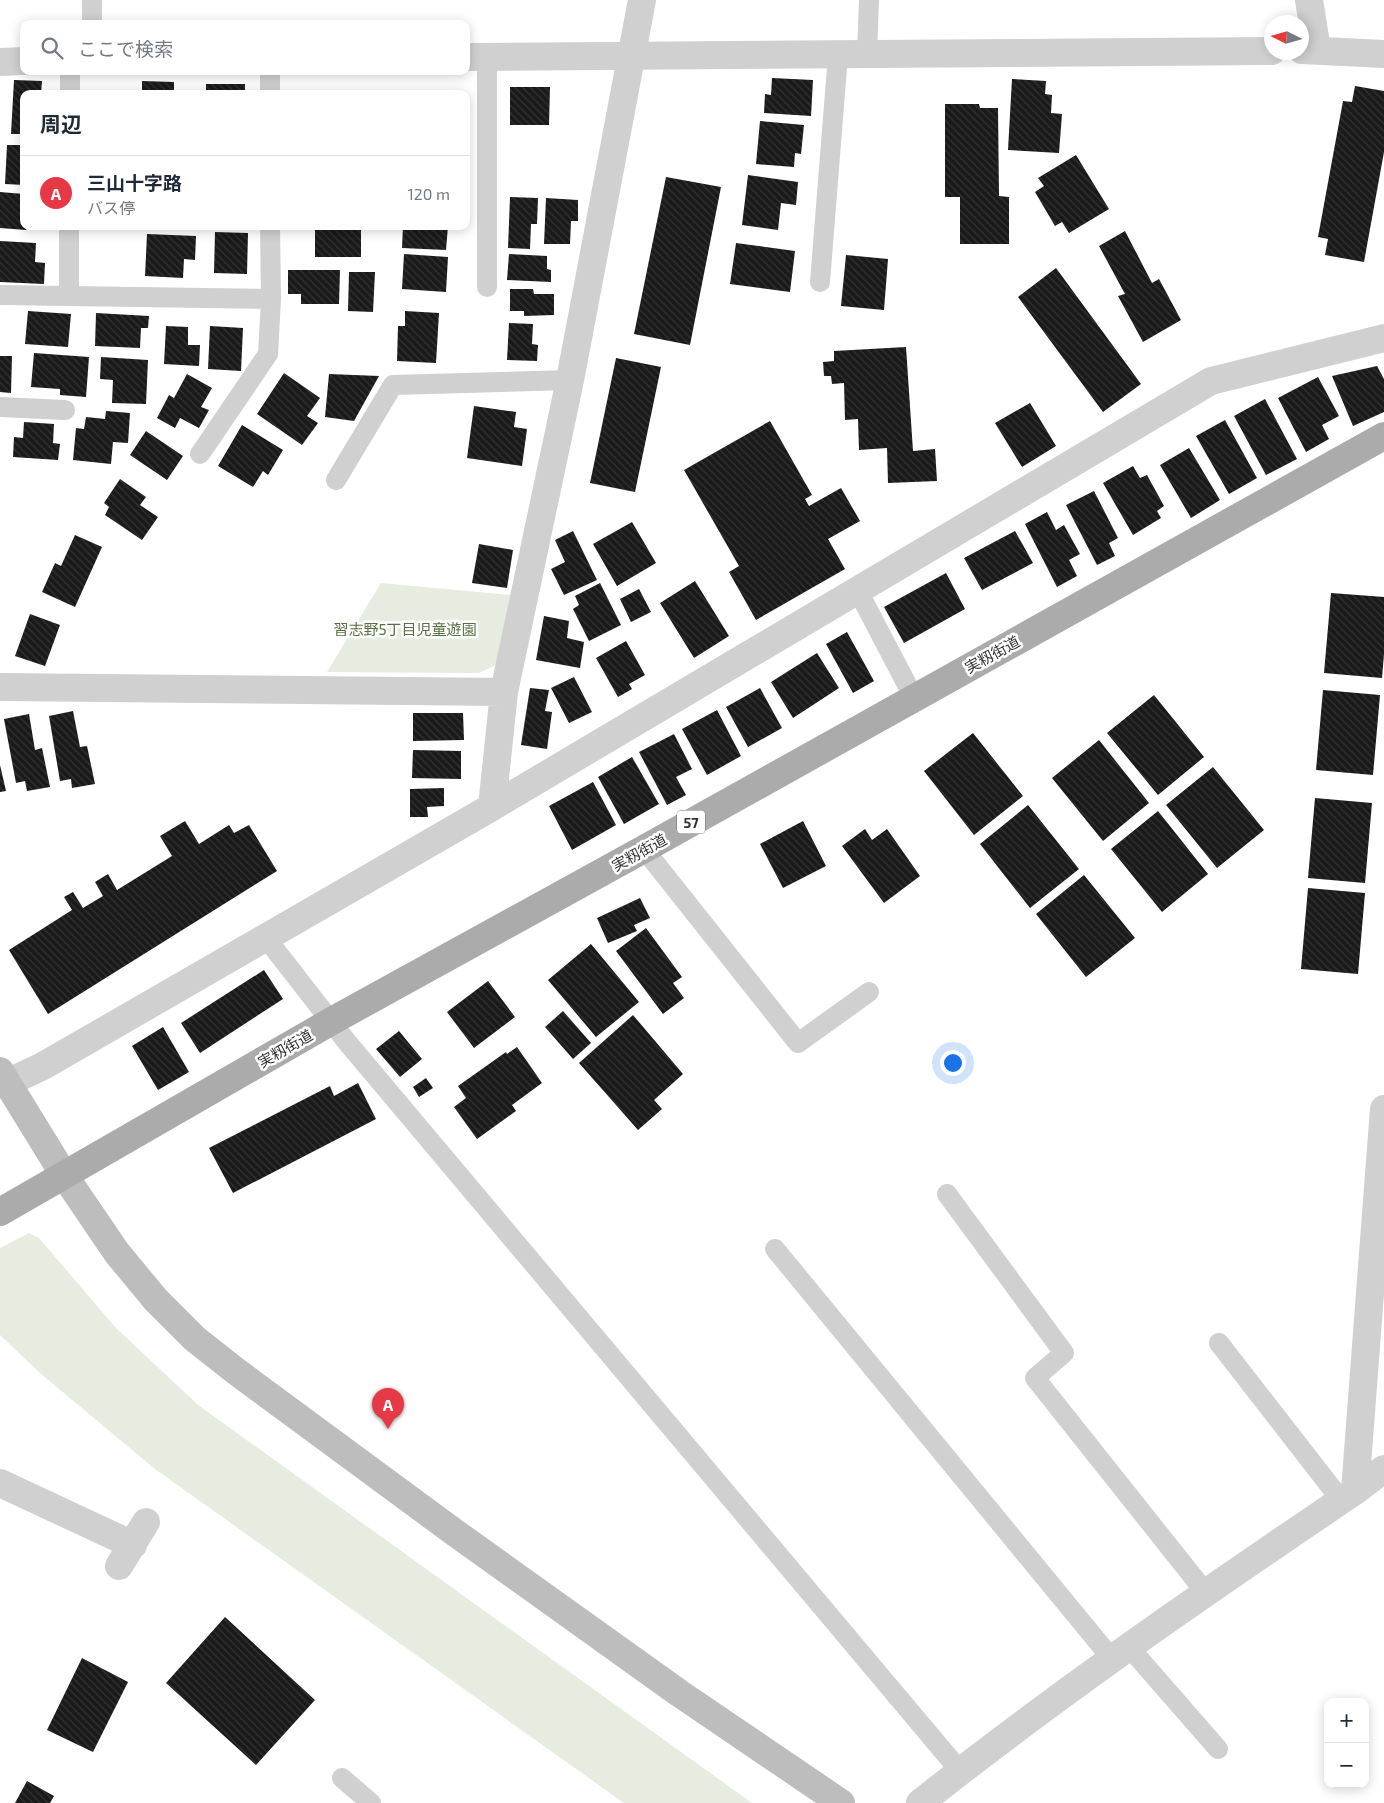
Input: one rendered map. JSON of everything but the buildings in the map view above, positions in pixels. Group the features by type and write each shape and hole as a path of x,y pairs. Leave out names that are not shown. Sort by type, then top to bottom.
{"main road":[{"name":"実籾街道","path":"0,1212 330,1022 1384,436"}],"street":[{"path":"492,807 504,692 570,380 642,0"},
{"path":"1309,0 1309,15"},
{"path":"1309,50 1384,54"},
{"path":"477,57 632,54 1264,51"},
{"path":"0,62 20,61"},
{"path":"842,1803 679,1693 236,1372 195,1339 156,1300 123,1259 64,1175 3,1077 43,1066 266,938 492,807 1211,381 1384,338"},
{"path":"0,687 504,692"},
{"path":"1348,1496 1384,1109"},
{"path":"920,1803 960,1771 1120,1653 1348,1496 1384,1469"},
{"path":"0,1483 133,1544"}],"lane":[{"path":"92,0 92,20"},
{"path":"867,54 869,0"},
{"path":"820,282 838,54"},
{"path":"477,57 487,287"},
{"path":"70,75 70,90"},
{"path":"270,75 270,90"},
{"path":"68,296 69,230"},
{"path":"200,454 268,354 271,299 270,230"},
{"path":"0,295 271,299"},
{"path":"336,480 393,385 570,380"},
{"path":"0,407 65,410"},
{"path":"857,590 914,698"},
{"path":"644,849 798,1043 870,992"},
{"path":"266,938 330,1022 960,1771"},
{"path":"947,1194 1064,1353 1035,1378 1206,1593"},
{"path":"775,1249 1120,1653 1218,1749"},
{"path":"1219,1343 1348,1496"},
{"path":"342,1778 371,1803"}],"green space":[{"name":"習志野5丁目児童遊園","path":"381,583 511,595 498,664 479,673 327,672"},
{"path":"29,1233 39,1238 115,1327 198,1405 752,1803 624,1803 155,1469 40,1373 0,1335 0,1248"}],"place":[{"name":"三山十字路","path":"388,1429"}]}
